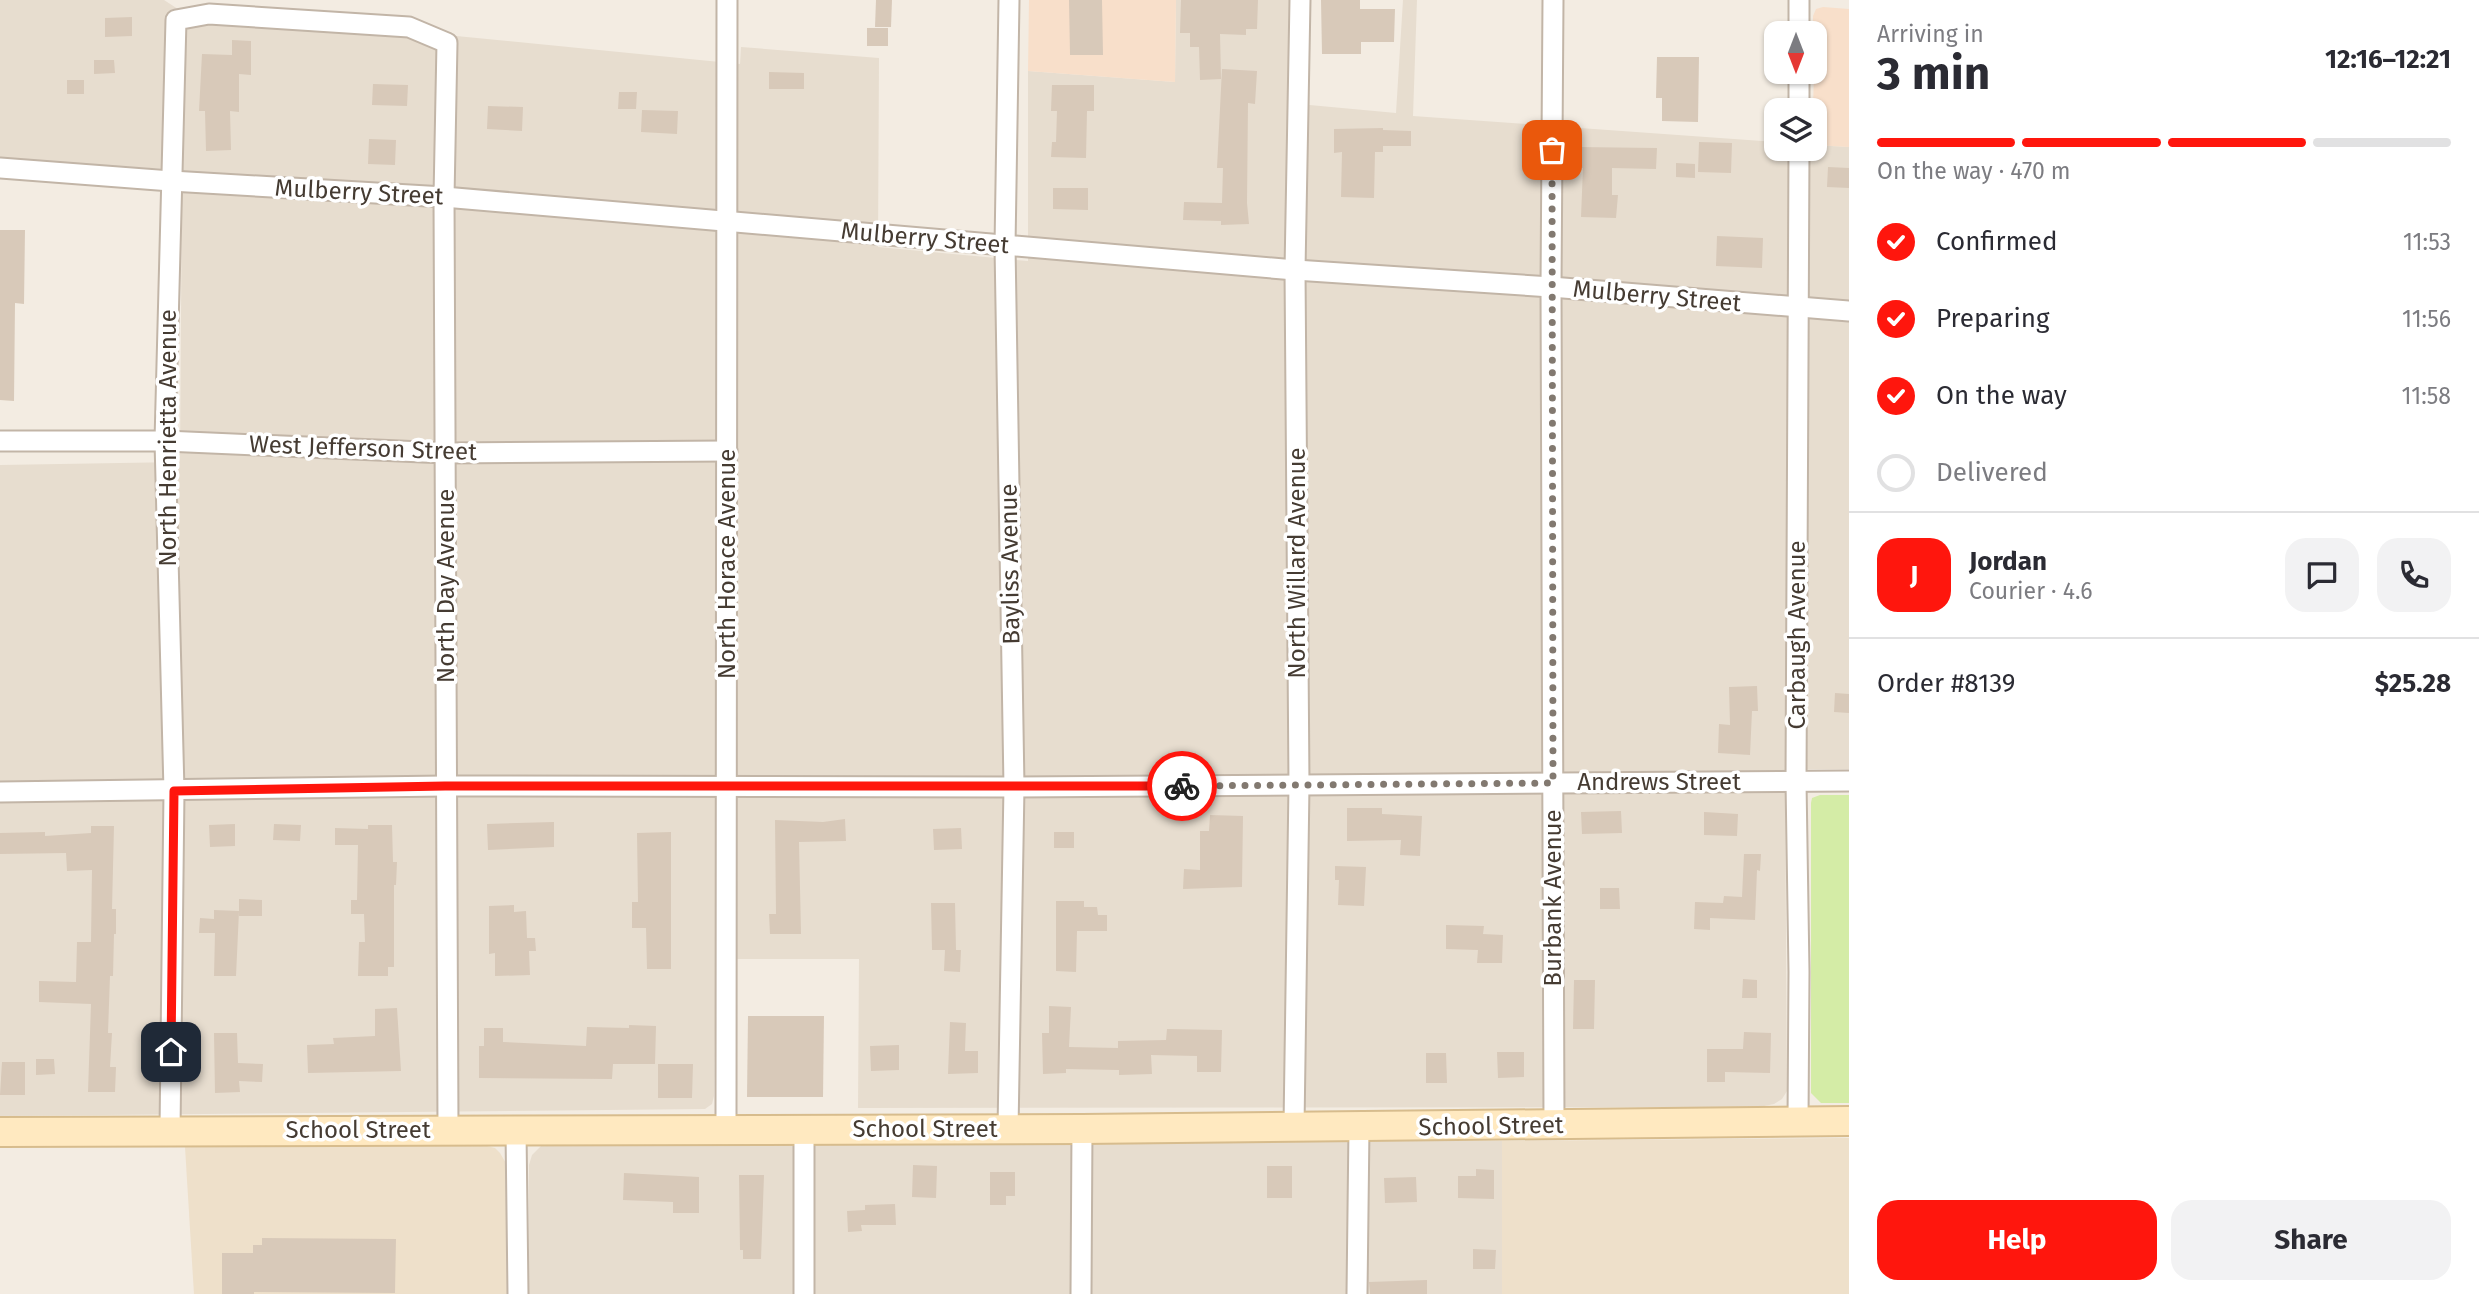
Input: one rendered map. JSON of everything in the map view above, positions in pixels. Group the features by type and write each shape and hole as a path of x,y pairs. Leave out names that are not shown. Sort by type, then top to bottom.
{"main road":[{"name":"School Street","path":"0,1132 1082,1129 1849,1121"}],"street":[{"name":"North Horace Avenue","path":"726,1129 727,0"},
{"name":"Bayliss Avenue","path":"1008,1129 1014,787 1005,246 1009,0"},
{"name":"North Willard Avenue","path":"1294,1126 1299,785 1295,270 1300,0"},
{"name":"Burbank Avenue","path":"1553,0 1551,287 1554,1125"},
{"path":"1799,0 1799,21"},
{"name":"North Henrietta Avenue","path":"170,1131 174,791 165,441 176,20 209,14 409,27 447,43"},
{"name":"North Day Avenue","path":"447,43 444,197 445,786 449,1129"},
{"name":"Carbaugh Avenue","path":"1798,1122 1796,782 1799,161"},
{"name":"Mulberry Street","path":"0,169 444,197 1295,270 1849,311"},
{"name":"West Jefferson Street","path":"0,441 165,441 446,453 727,451"},
{"name":"Andrews Street","path":"0,792 445,786 1014,787 1849,781"},
{"path":"1357,1294 1359,1127"},
{"path":"804,1129 804,1294"},
{"path":"1081,1294 1082,1129"},
{"path":"516,1131 518,1294"}],"shaded area":[{"path":"0,0 164,0 201,24 395,37 436,34 740,64 741,47 879,58 878,247 1028,261 1028,71 1175,82 1176,0 1289,0 1288,103 1396,113 1403,0 1417,0 1413,116 1764,141 1764,161 1827,161 1827,146 1849,147 1849,769 1785,769 1787,1091 1782,1099 1774,1104 1759,1107 858,1108 859,959 716,959 714,1096 712,1104 705,1109 0,1116 0,465 180,462 182,170 0,159"},
{"path":"1029,0 1176,0 1175,82 1028,71"},
{"path":"1816,9 1849,9 1849,147 1827,146 1827,98 1813,98 1814,84 1827,84 1827,21 1813,21"},
{"path":"1849,1138 1849,1294 1502,1294 1502,1141"},
{"path":"552,1140 1502,1141 1502,1294 529,1294 529,1165 532,1155"},
{"path":"185,1147 495,1148 507,1165 508,1294 194,1294"}],"green space":[{"path":"1820,795 1849,795 1849,1103 1821,1103 1811,1093 1811,803 1812,798"}],"building":[{"path":"876,0 892,0 891,27 875,27"},
{"path":"1069,0 1102,0 1103,55 1070,55"},
{"path":"1181,0 1258,0 1257,29 1246,29 1246,35 1220,34 1221,79 1200,80 1199,47 1190,47 1190,33 1180,33"},
{"path":"1321,0 1360,0 1360,9 1395,9 1394,42 1361,42 1361,54 1322,54"},
{"path":"132,17 132,36 105,37 105,18"},
{"path":"867,28 888,28 888,46 867,46"},
{"path":"232,40 251,41 251,75 239,74 239,112 230,111 231,150 206,151 205,111 199,111 202,54 232,55"},
{"path":"1657,57 1699,57 1698,122 1662,121 1662,98 1656,98"},
{"path":"94,60 114,60 115,73 94,74"},
{"path":"1222,69 1257,71 1255,104 1248,103 1249,224 1221,225 1221,221 1183,220 1184,202 1222,203 1223,168 1217,168"},
{"path":"769,72 804,73 804,89 769,89"},
{"path":"67,80 84,80 84,94 67,94"},
{"path":"373,84 408,85 407,106 372,105"},
{"path":"1052,85 1094,85 1094,111 1087,111 1086,158 1051,157 1052,142 1056,142 1057,111 1051,111"},
{"path":"619,92 637,92 636,109 618,109"},
{"path":"488,106 523,107 522,131 487,129"},
{"path":"642,110 678,111 677,134 641,132"},
{"path":"1383,128 1411,131 1411,146 1383,146 1383,152 1375,152 1374,198 1341,197 1342,152 1334,153 1334,129"},
{"path":"369,139 396,140 395,165 368,164"},
{"path":"1699,142 1732,143 1731,173 1698,172"},
{"path":"1577,147 1657,148 1656,169 1612,168 1612,195 1618,195 1616,218 1581,217 1583,168 1576,168"},
{"path":"1676,163 1695,164 1695,178 1676,177"},
{"path":"1828,167 1849,168 1849,188 1827,187"},
{"path":"1053,188 1088,188 1088,210 1053,209"},
{"path":"0,230 25,230 24,304 15,303 14,401 0,400"},
{"path":"1717,236 1763,238 1762,268 1716,266"},
{"path":"1757,686 1758,711 1752,711 1750,755 1718,753 1719,724 1730,725 1729,687"},
{"path":"1835,693 1849,694 1849,713 1834,712"},
{"path":"1347,808 1382,808 1382,814 1422,816 1420,856 1400,855 1401,840 1347,841"},
{"path":"1621,811 1622,833 1582,834 1581,812"},
{"path":"1704,812 1738,814 1737,836 1704,835"},
{"path":"1210,815 1243,816 1242,887 1183,889 1184,869 1200,870 1200,831 1209,831"},
{"path":"845,819 846,841 799,842 801,934 770,934 769,914 776,914 775,820 823,822"},
{"path":"554,822 554,847 488,850 487,824"},
{"path":"235,824 235,846 210,847 209,825"},
{"path":"274,824 301,825 300,841 273,840"},
{"path":"368,825 392,825 393,862 397,862 394,885 394,967 388,967 388,976 358,976 359,942 365,942 364,914 351,914 351,900 357,900 358,845 335,845 335,828 368,829"},
{"path":"91,826 114,826 112,909 116,909 116,934 113,976 110,976 108,1033 112,1033 110,1067 116,1067 115,1092 88,1092 91,1004 39,1002 39,981 76,982 77,942 91,942 92,870 67,871 66,853 0,854 0,833 45,832 45,836 91,833"},
{"path":"961,828 962,849 934,850 933,829"},
{"path":"671,832 671,969 647,969 646,928 632,928 632,902 638,902 637,833"},
{"path":"1054,832 1074,832 1074,848 1054,848"},
{"path":"1744,854 1761,854 1760,871 1757,870 1755,920 1710,918 1710,930 1694,929 1695,902 1723,903 1724,896 1742,897"},
{"path":"1335,866 1366,867 1364,906 1338,905 1339,880 1335,880"},
{"path":"1600,888 1619,888 1620,909 1600,909"},
{"path":"239,899 262,900 262,916 239,916"},
{"path":"1056,901 1084,901 1084,907 1097,907 1098,915 1107,915 1107,931 1077,931 1076,972 1056,971"},
{"path":"931,903 955,903 956,950 961,950 960,972 944,971 945,950 932,950"},
{"path":"514,905 514,912 526,911 527,938 535,938 536,951 529,951 530,975 495,976 495,953 489,954 489,906"},
{"path":"214,910 239,911 236,976 214,976 215,933 199,933 200,918 214,919"},
{"path":"1446,925 1484,926 1483,934 1503,935 1502,963 1477,963 1478,950 1446,949"},
{"path":"1743,979 1757,980 1757,998 1742,998"},
{"path":"1574,980 1595,980 1594,1029 1573,1029"},
{"path":"1049,1006 1071,1007 1069,1047 1118,1048 1118,1041 1166,1040 1167,1029 1222,1030 1221,1072 1197,1072 1197,1056 1151,1055 1152,1074 1119,1075 1119,1070 1066,1069 1066,1073 1043,1074 1042,1033 1049,1033"},
{"path":"397,1008 401,1071 308,1073 307,1045 334,1044 333,1038 375,1036 375,1009"},
{"path":"748,1016 824,1016 823,1097 747,1097"},
{"path":"950,1022 966,1023 965,1051 978,1051 978,1073 948,1074"},
{"path":"629,1025 656,1026 655,1064 613,1064 612,1079 479,1078 479,1046 484,1046 484,1028 503,1028 503,1042 586,1046 587,1027 629,1028"},
{"path":"1744,1032 1771,1033 1770,1073 1725,1072 1725,1082 1707,1082 1707,1049 1743,1049"},
{"path":"214,1033 237,1033 238,1063 263,1064 262,1082 239,1081 240,1092 215,1093"},
{"path":"899,1045 899,1070 871,1071 870,1046"},
{"path":"1497,1052 1524,1052 1524,1077 1498,1078"},
{"path":"1426,1053 1446,1053 1447,1083 1426,1083"},
{"path":"36,1059 54,1059 55,1074 36,1075"},
{"path":"2,1062 25,1062 25,1095 0,1095"},
{"path":"658,1064 693,1064 692,1098 658,1098"},
{"path":"913,1165 937,1166 936,1198 912,1197"},
{"path":"1267,1166 1292,1166 1292,1198 1267,1198"},
{"path":"1476,1169 1494,1170 1494,1199 1458,1198 1458,1176 1476,1176"},
{"path":"990,1172 1015,1172 1015,1196 1006,1196 1006,1205 990,1205"},
{"path":"624,1173 699,1177 699,1213 673,1213 673,1202 623,1200"},
{"path":"739,1175 764,1175 761,1259 743,1259 743,1250 740,1250"},
{"path":"1416,1177 1417,1202 1385,1203 1384,1178"},
{"path":"895,1204 896,1225 861,1225 862,1231 848,1232 847,1211 865,1210 865,1205"},
{"path":"262,1238 396,1239 395,1293 222,1294 222,1253 253,1253 253,1245 262,1245"},
{"path":"1473,1249 1496,1250 1495,1269 1473,1269"},
{"path":"1427,1280 1427,1294 1370,1294 1369,1282"}],"way so far":[{"path":"1182,786 1553,783 1552,150"}],"route":[{"path":"171,1052 174,791 445,786 1182,786"}]}
